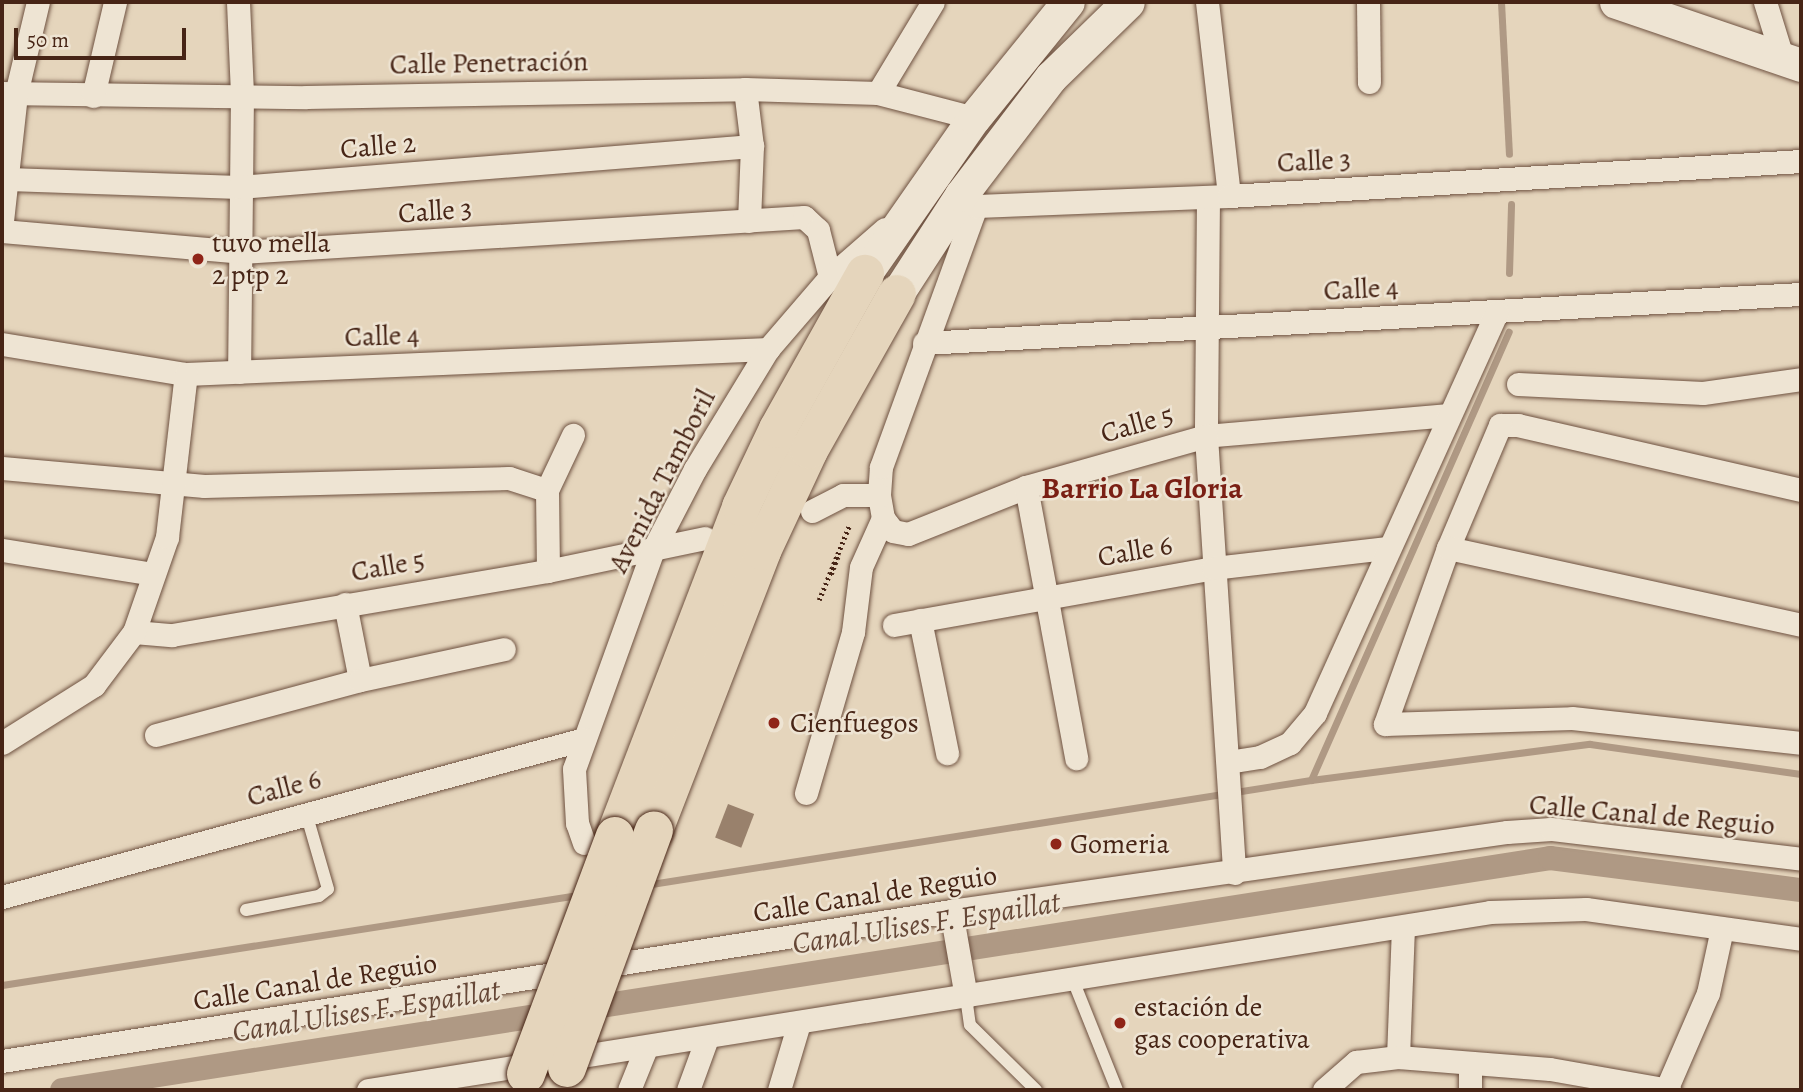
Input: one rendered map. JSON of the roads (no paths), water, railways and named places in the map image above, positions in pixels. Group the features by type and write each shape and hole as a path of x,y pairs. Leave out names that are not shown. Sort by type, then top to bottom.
{"highway":[{"path":"543,1081 599,839 741,508 795,396 847,276"},
{"path":"543,1081 654,830 762,551 808,450 897,294"}],"main road":[{"path":"847,276 914,204 974,118 1068,2"},
{"path":"897,294 968,200 1051,77 1128,2"},
{"path":"1616,2 1792,61"}],"street":[{"path":"2,221 8,179 9,93 38,2"},
{"path":"93,96 115,2"},
{"path":"238,2 242,94 239,372"},
{"path":"878,93 933,2"},
{"path":"1207,2 1219,197 1208,326 1206,436 1234,873"},
{"path":"1368,2 1369,82"},
{"path":"1765,2 1792,61"},
{"path":"745,89 752,146 749,221"},
{"name":"Calle Penetración","path":"9,93 93,96 242,94 306,97 745,89 878,93 974,118"},
{"name":"Calle 2","path":"8,179 239,187 752,146"},
{"name":"Calle 3","path":"968,200 1219,197 1801,161"},
{"path":"806,793 853,632 862,567 883,518 879,495 881,467 925,343 968,200"},
{"name":"Calle 3","path":"2,232 241,253 804,217 812,222 847,276"},
{"name":"Avenida Tamboril","path":"599,839 577,823 575,781 583,739 653,550 695,469 768,349 847,276"},
{"name":"Calle 4","path":"925,343 1801,294"},
{"path":"1228,772 1290,743 1315,713 1497,312"},
{"name":"Calle 4","path":"2,344 186,374 768,349"},
{"path":"2,743 94,685 134,632 167,537 186,374"},
{"path":"1518,384 1703,393 1801,379"},
{"name":"Calle 5","path":"883,518 893,531 908,534 1026,487 1206,436 1449,415"},
{"path":"1801,490 1502,424 1492,435 1385,720 1386,727 1555,717 1801,743"},
{"path":"548,571 547,490 573,435"},
{"path":"2,468 174,484 226,486 509,478 547,490"},
{"path":"1026,487 1076,758"},
{"path":"811,511 843,495 879,495"},
{"name":"Calle 5","path":"134,632 173,635 548,571 705,538"},
{"name":"Calle 6","path":"894,625 1213,568 1388,548"},
{"path":"1448,548 1801,625"},
{"path":"2,550 153,574"},
{"path":"345,604 360,680"},
{"path":"919,620 947,754"},
{"path":"156,735 360,680 504,649"},
{"name":"Calle 6","path":"2,897 583,739"},
{"name":"Calle Canal de Reguio","path":"2,1061 953,921 1234,873 1539,829 1801,859"},
{"path":"368,1090 446,1083 799,1023 965,990 1073,980 1490,912 1586,909 1801,939"},
{"path":"953,921 965,990"},
{"path":"1398,1057 1403,928"},
{"path":"1324,1090 1356,1062 1398,1057 1550,1069 1667,1090 1708,993 1722,929"},
{"path":"779,1090 799,1023"},
{"path":"688,1090 707,1038"},
{"path":"629,1090 646,1048"},
{"path":"1470,1063 1470,1090"}],"lane":[{"path":"246,910 319,896 328,889 306,813"},
{"path":"1073,980 1117,1090"},
{"path":"965,990 970,1025 1036,1090"}],"waterway":[{"path":"1501,2 1509,154"},
{"path":"1509,273 1511,204"},
{"path":"1311,780 1509,332"},
{"path":"645,885 1311,780 1590,744 1801,774"},
{"name":"Canal Ulises F. Espaillat","path":"62,1090 1550,858 1801,890"},
{"path":"2,985 578,895"}],"place":[{"name":"tuvo mella 2 ptp 2","path":"198,259"},
{"name":"Cienfuegos","path":"774,723"},
{"name":"Gomeria","path":"1056,844"},
{"name":"estación de gas cooperativa","path":"1120,1023"}],"district":[{"name":"Barrio La Gloria","path":"1142,488"}]}
